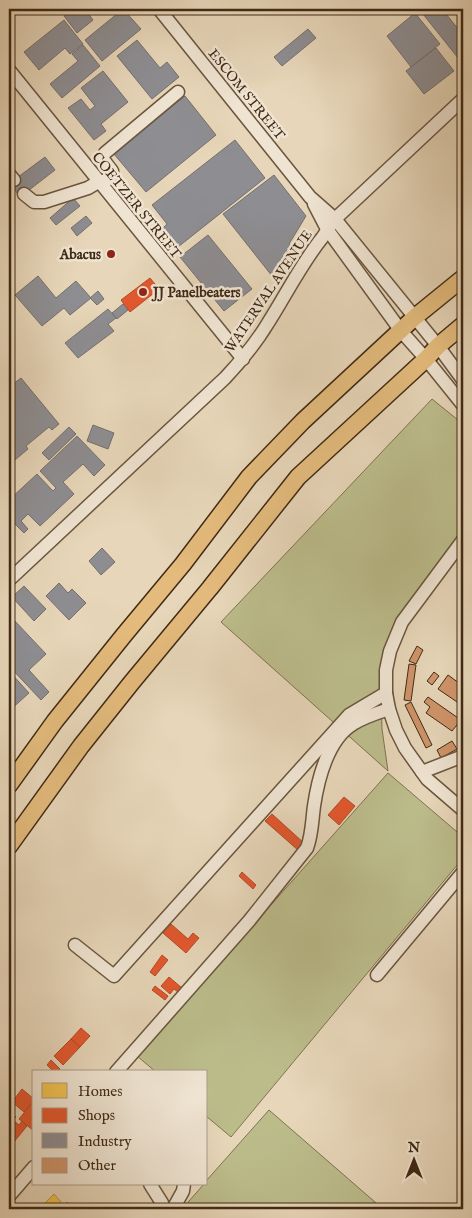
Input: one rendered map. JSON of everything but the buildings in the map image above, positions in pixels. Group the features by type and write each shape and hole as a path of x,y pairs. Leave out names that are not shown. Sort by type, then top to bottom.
{"main road":[{"path":"9,785 61,714 183,564 249,477 302,422 415,318 463,278"},
{"path":"9,846 81,746 298,477 463,324"}],"street":[{"name":"ESCOM STREET","path":"159,9 331,224 415,318 463,380"},
{"name":"COETZER STREET","path":"9,70 242,359"},
{"path":"24,194 34,202 44,202 107,180 112,175 112,171 102,158 104,153 178,92"},
{"name":"WATERVAL AVENUE","path":"9,580 225,378 242,359 268,323 311,251 331,224 463,99"},
{"name":"ESCOM STREET","path":"331,224 401,331 463,405"},
{"path":"463,540 458,559 402,622 390,651 386,670 386,693 389,709 404,748 427,779 463,810"},
{"path":"75,945 114,976 349,715 386,693"},
{"path":"118,1070 249,921 307,848 311,838 315,799 324,765 341,733 353,724 389,709"},
{"path":"422,772 463,756"},
{"path":"377,975 463,872"},
{"path":"9,1196 32,1169"},
{"path":"151,1186 162,1203 162,1209"},
{"path":"173,1209 184,1186"}],"green space":[{"path":"432,399 458,420 463,428 463,537 395,636 381,692 382,729 388,771 221,622"},
{"path":"388,773 463,837 463,858 231,1137 208,1118 208,1070 154,1070 137,1056"},
{"path":"269,1110 383,1209 182,1209 202,1186 208,1186 208,1179"}],"place":[{"name":"Abacus","path":"111,254"},
{"name":"JJ Panelbeaters","path":"143,292"}]}
